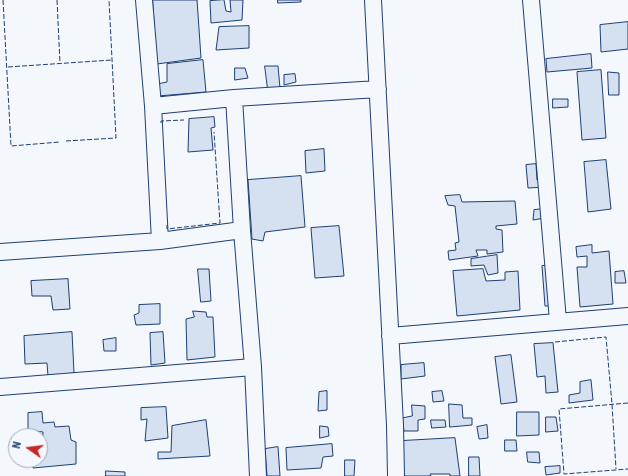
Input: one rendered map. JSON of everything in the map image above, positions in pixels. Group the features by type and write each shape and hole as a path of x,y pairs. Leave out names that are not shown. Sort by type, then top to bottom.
{"street":[{"path":"144,0 153,106 160,241"},
{"path":"373,0 395,424 396,476"},
{"path":"531,0 558,321"},
{"path":"153,106 234,98 378,89"},
{"path":"234,98 242,230 253,367 258,476"},
{"path":"0,252 160,241 242,230"},
{"path":"390,336 628,316"},
{"path":"0,387 253,367"}],"building":[{"path":"153,0 197,0 201,58 157,64"},
{"path":"224,0 226,11 231,12 230,0 243,0 242,20 211,23 210,1"},
{"path":"278,0 301,0 301,2 278,3"},
{"path":"628,22 628,49 601,52 600,25"},
{"path":"249,26 249,48 216,50 219,27"},
{"path":"591,54 592,68 547,72 546,59"},
{"path":"203,60 206,92 158,96 157,84 167,82 167,64"},
{"path":"265,66 278,66 280,88 268,89"},
{"path":"235,68 245,68 248,78 235,80"},
{"path":"601,70 606,138 582,140 577,72"},
{"path":"608,72 619,73 619,95 609,95"},
{"path":"295,74 296,82 284,85 284,75"},
{"path":"553,99 568,99 568,107 553,108"},
{"path":"214,117 215,127 211,128 213,150 188,152 189,119"},
{"path":"324,149 325,171 306,173 305,151"},
{"path":"606,160 611,209 588,212 584,162"},
{"path":"536,164 537,180 545,179 545,187 528,188 526,165"},
{"path":"301,176 305,227 265,232 263,241 252,239 248,180"},
{"path":"460,195 462,202 515,201 517,224 496,226 496,229 502,230 503,252 487,254 487,250 476,250 478,256 449,260 448,251 456,250 455,243 459,242 455,206 448,205 445,196"},
{"path":"544,209 545,218 533,220 534,210"},
{"path":"339,226 344,276 315,278 311,228"},
{"path":"592,245 592,253 609,251 613,304 580,307 577,267 587,267 587,256 577,257 576,247"},
{"path":"497,255 498,273 488,275 484,265 471,266 471,259"},
{"path":"552,265 556,306 545,306 542,266"},
{"path":"198,269 209,269 211,301 201,302"},
{"path":"483,269 486,281 505,280 505,272 518,271 520,310 457,316 453,271"},
{"path":"624,271 626,283 615,283 615,272"},
{"path":"68,279 70,309 53,310 51,296 32,296 31,281"},
{"path":"160,304 160,324 136,325 134,315 139,313 139,305"},
{"path":"193,311 206,312 207,317 213,317 215,357 187,360 186,319 194,317"},
{"path":"72,332 74,373 48,376 47,363 25,364 24,336"},
{"path":"163,332 165,363 151,365 150,333"},
{"path":"116,338 116,351 104,351 103,340"},
{"path":"553,343 558,392 546,393 545,376 537,377 534,344"},
{"path":"511,355 517,402 501,404 495,357"},
{"path":"424,363 425,376 401,379 401,365"},
{"path":"591,380 593,400 569,403 569,395 580,393 580,382"},
{"path":"327,391 327,410 318,411 319,392"},
{"path":"442,391 444,401 433,402 432,392"},
{"path":"449,404 462,405 463,418 472,418 472,425 450,427"},
{"path":"412,405 425,406 425,419 418,420 418,431 404,431 402,418 412,416"},
{"path":"166,407 168,438 145,441 147,419 141,420 141,408"},
{"path":"42,412 43,423 54,422 55,427 69,426 71,440 76,442 76,464 48,467 48,428 28,428 28,413"},
{"path":"517,412 539,412 539,435 517,436"},
{"path":"546,417 556,417 558,431 546,432"},
{"path":"206,420 210,456 158,459 158,452 171,452 172,426"},
{"path":"431,420 445,420 446,427 432,428"},
{"path":"487,425 488,438 479,439 477,427"},
{"path":"320,426 328,427 329,436 320,438"},
{"path":"455,438 460,476 450,476 450,474 430,474 431,476 403,476 402,441"},
{"path":"505,440 516,440 517,451 505,451"},
{"path":"332,444 333,456 323,457 321,468 287,470 286,448"},
{"path":"278,447 280,476 267,476 265,449"},
{"path":"527,452 539,452 540,463 528,462"},
{"path":"469,457 479,457 480,476 469,476"},
{"path":"345,460 355,460 354,476 345,476"},
{"path":"560,466 560,473 546,475 545,467"},
{"path":"106,471 125,472 125,476 106,476"}],"fence":[{"path":"3,0 11,146 60,142"},
{"path":"57,0 60,63"},
{"path":"66,141 116,138 109,0"},
{"path":"8,67 112,60"},
{"path":"161,123 161,121 184,120"},
{"path":"167,225 167,229 220,223 214,132"},
{"path":"555,342 606,337 616,469"},
{"path":"628,403 559,409 564,474 628,469"}]}
